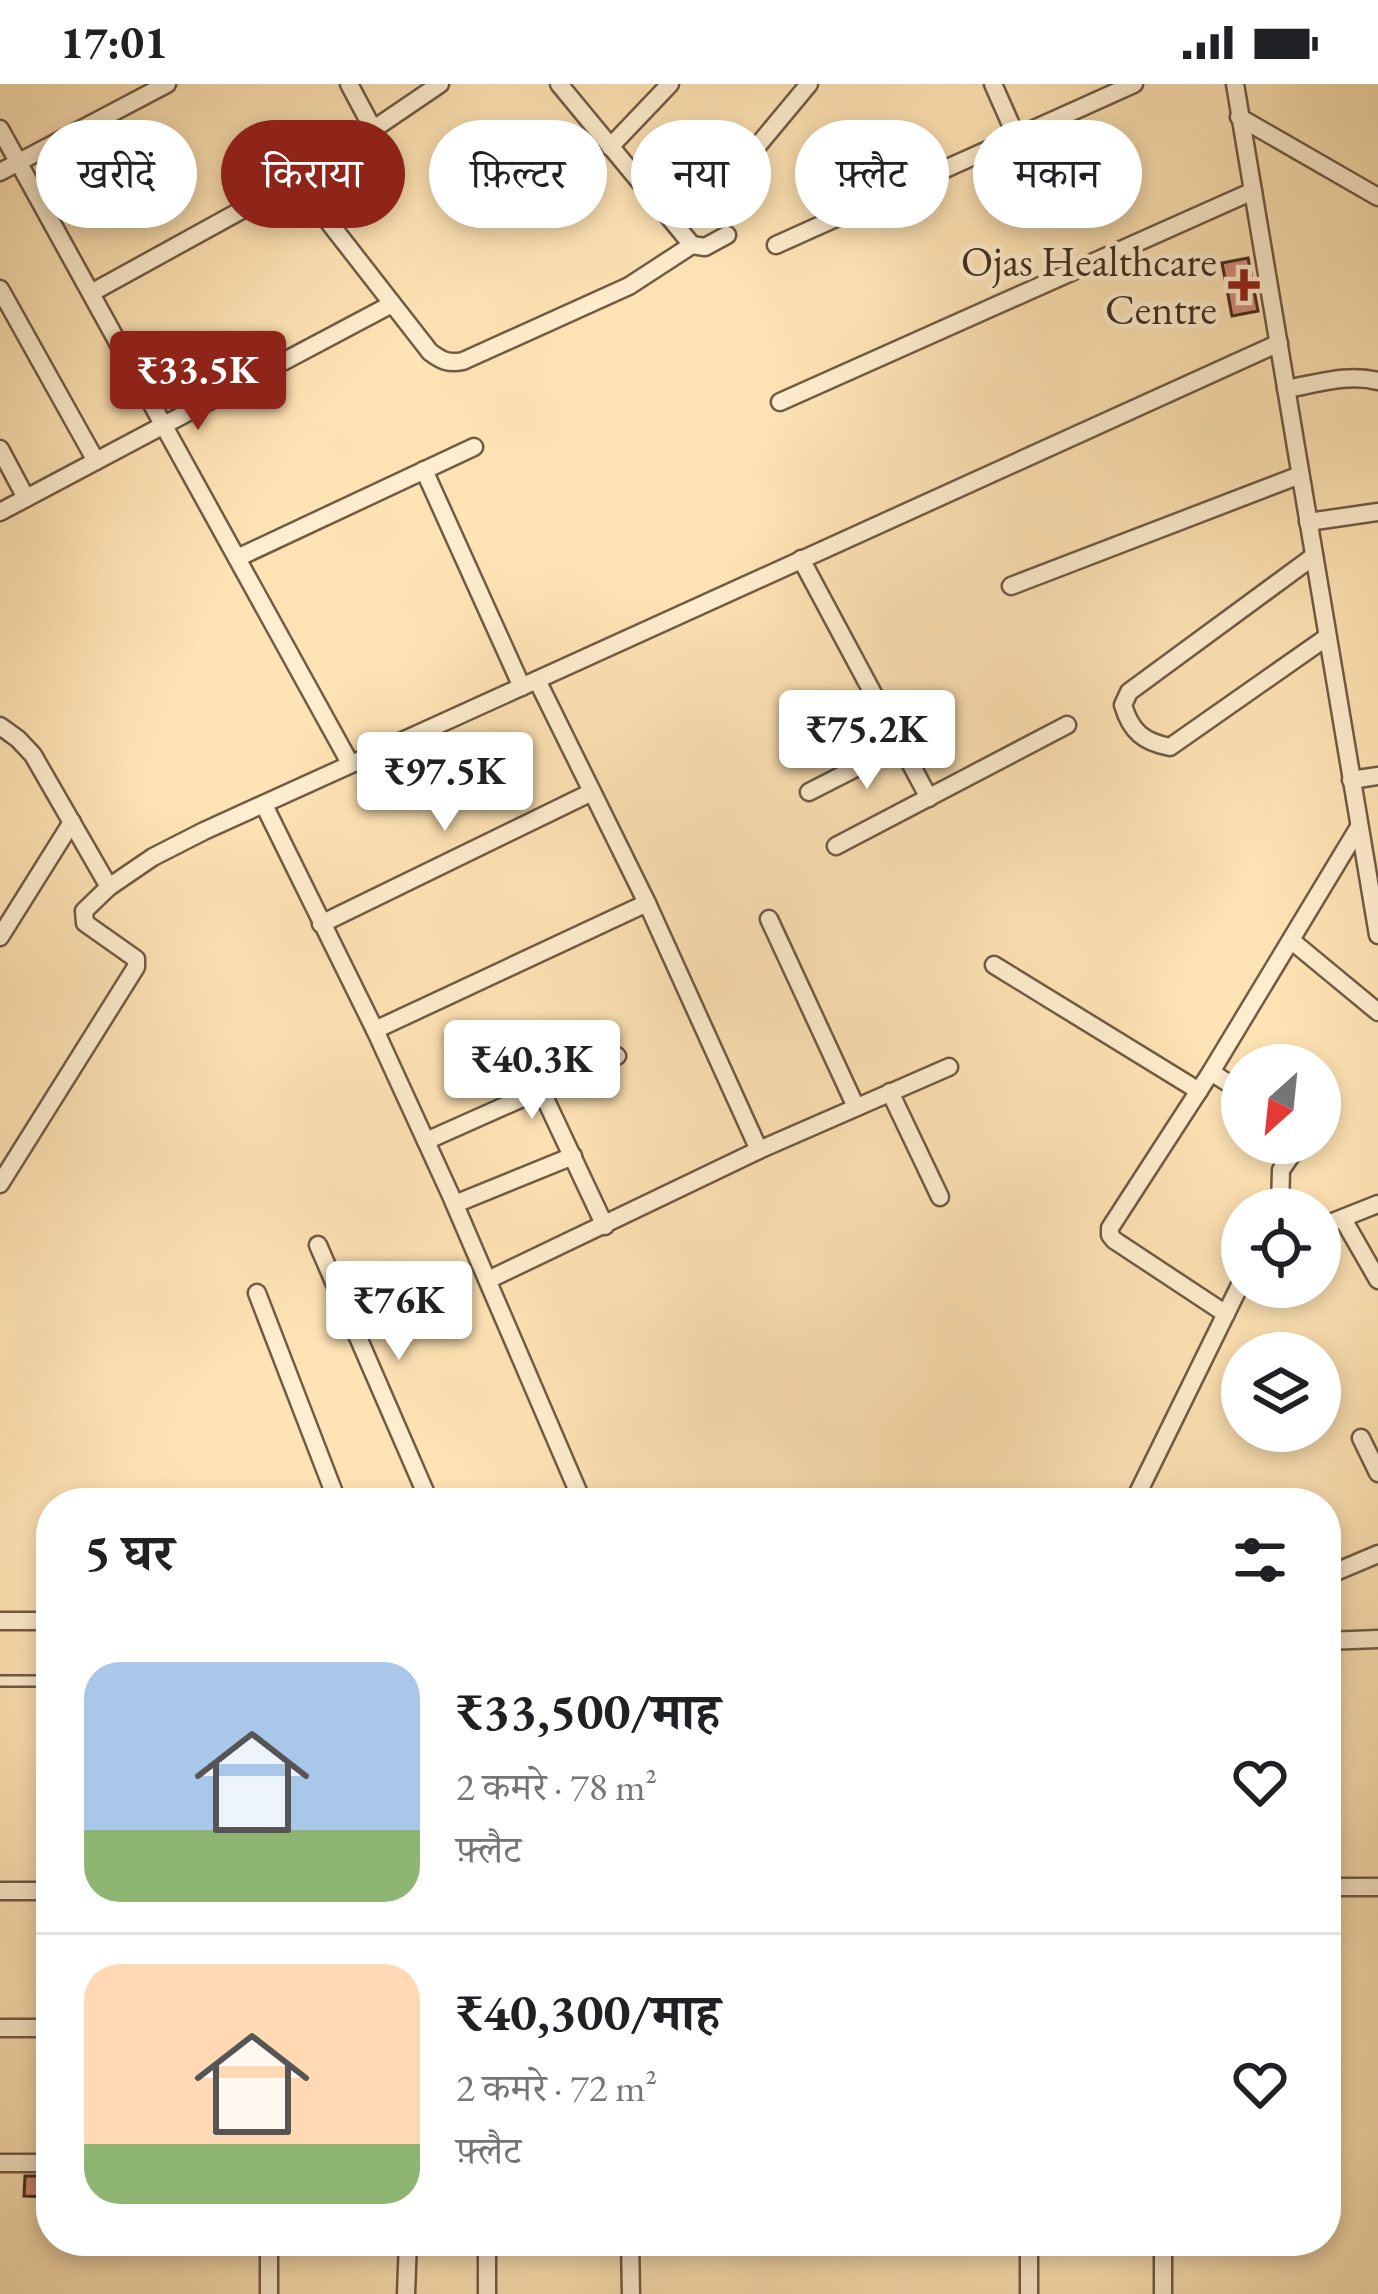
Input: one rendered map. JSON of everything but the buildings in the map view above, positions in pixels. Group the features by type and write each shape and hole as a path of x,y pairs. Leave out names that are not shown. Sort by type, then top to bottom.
{"street":[{"path":"0,172 166,84"},
{"path":"349,84 369,120"},
{"path":"387,120 440,84"},
{"path":"559,84 692,245 705,247 727,235"},
{"path":"610,148 670,84"},
{"path":"771,130 809,84"},
{"path":"993,84 1009,120"},
{"path":"1048,120 1112,88 1134,84"},
{"path":"1235,84 1378,935"},
{"path":"1239,117 1378,197"},
{"path":"0,129 350,763"},
{"path":"776,245 973,156"},
{"path":"780,402 1253,191"},
{"path":"91,293 221,222"},
{"path":"333,228 430,352 452,363 629,286 692,245"},
{"path":"0,289 96,461"},
{"path":"0,512 392,304"},
{"path":"0,1184 136,967 134,956 83,918 89,903 153,857 350,763 1279,343"},
{"path":"1286,389 1362,377 1378,381"},
{"path":"237,558 474,447"},
{"path":"0,449 26,498"},
{"path":"424,470 647,902 759,1150"},
{"path":"1010,586 1300,475"},
{"path":"1308,521 1378,512"},
{"path":"1314,556 1129,692 1123,705 1128,722 1145,742 1170,747 1327,638"},
{"path":"801,559 929,798"},
{"path":"836,846 1067,724"},
{"path":"0,726 33,755 109,886"},
{"path":"809,792 901,745"},
{"path":"1351,780 1378,776"},
{"path":"321,924 592,791"},
{"path":"264,805 455,1204 577,1488"},
{"path":"0,937 72,821"},
{"path":"1226,1314 1110,1234 1115,1218 1211,1072 1359,827"},
{"path":"375,1030 647,902"},
{"path":"769,919 856,1107"},
{"path":"1292,941 1378,1012"},
{"path":"994,965 1199,1091"},
{"path":"426,1141 617,1056"},
{"path":"488,1280 759,1150 949,1067"},
{"path":"1211,1072 1221,1078"},
{"path":"541,1090 605,1226"},
{"path":"890,1092 940,1197"},
{"path":"455,1204 572,1156"},
{"path":"1378,1204 1343,1219 1378,1280"},
{"path":"318,1245 423,1488"},
{"path":"257,1293 332,1488"},
{"path":"1140,1488 1229,1308"},
{"path":"1361,1438 1378,1473"},
{"path":"1341,1570 1378,1554"},
{"path":"0,1621 36,1621"},
{"path":"1341,1640 1378,1639"},
{"path":"1341,1886 1378,1887"},
{"path":"0,1891 36,1891"},
{"path":"0,2028 36,2028"},
{"path":"0,2163 36,2163"},
{"path":"268,2294 269,2256"},
{"path":"406,2294 407,2256"},
{"path":"487,2256 487,2294"},
{"path":"630,2256 631,2294"},
{"path":"1029,2256 1029,2294"},
{"path":"1163,2256 1163,2294"}],"lane":[{"path":"0,1681 36,1682"}],"place":[{"name":"Ojas Healthcare Centre","path":"1244,285"}]}
